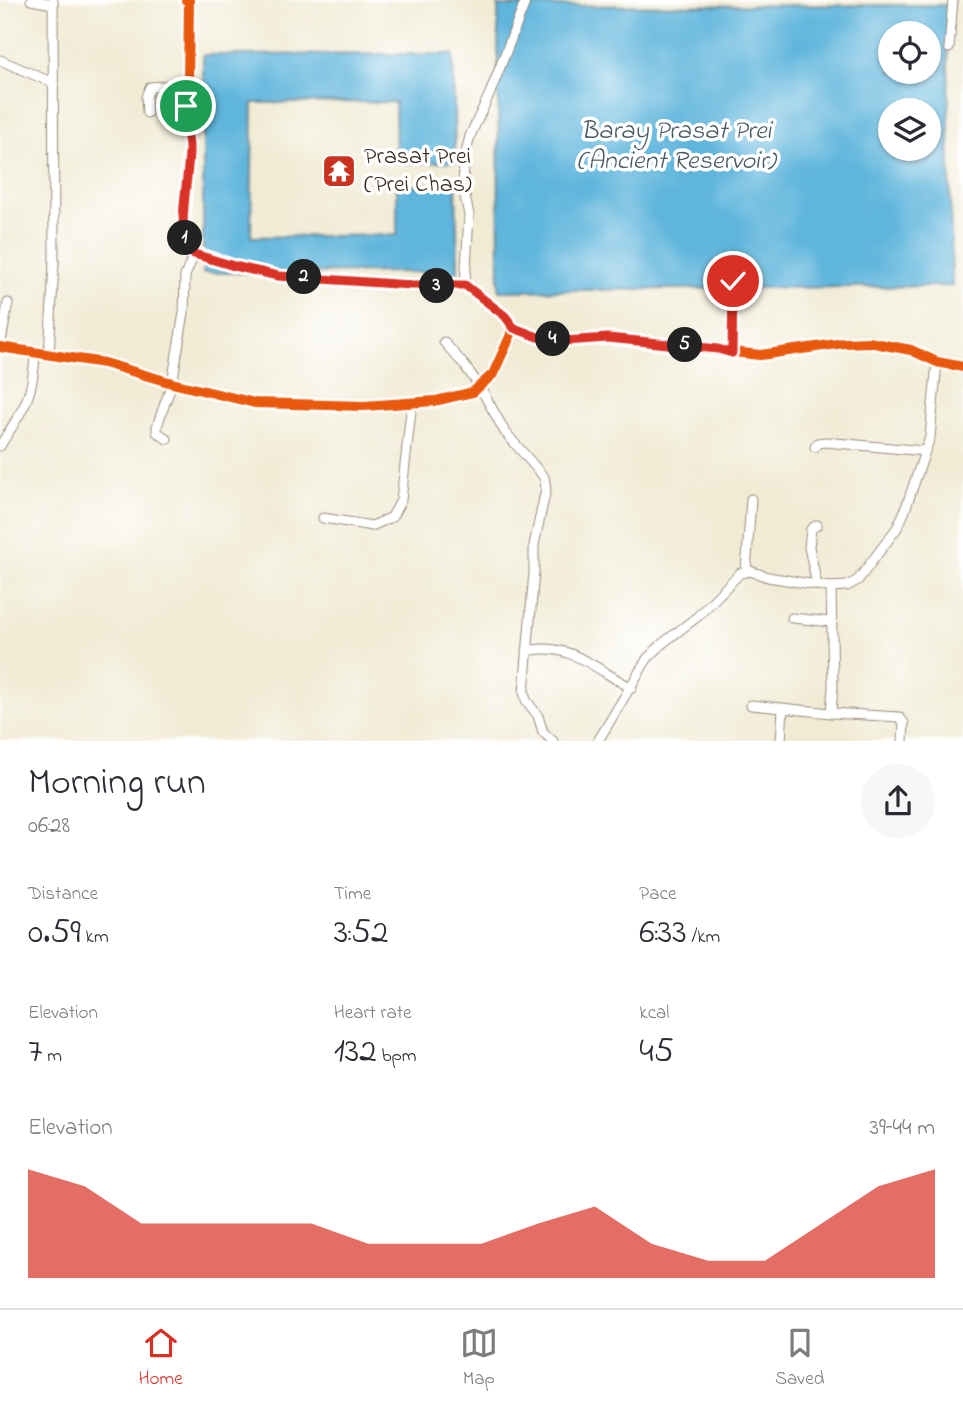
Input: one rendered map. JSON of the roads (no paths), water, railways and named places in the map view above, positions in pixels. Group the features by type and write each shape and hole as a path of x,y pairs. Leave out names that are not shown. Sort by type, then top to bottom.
{"street":[{"path":"31,0 53,2 54,264 49,355"},
{"path":"186,0 189,0 188,84 184,116 189,146 184,242 188,251 194,254 278,276 411,285 465,285 505,316 514,328 538,337 564,341 608,338 760,355 869,342 911,350 937,362 963,367"},
{"path":"465,285 469,215 463,187 464,161 470,136 490,93 526,0"},
{"path":"949,48 953,0"},
{"path":"0,60 52,83"},
{"path":"147,113 146,97 150,87 188,84"},
{"path":"167,439 157,432 157,426 172,383 184,313 185,276 194,254"},
{"path":"732,353 733,281"},
{"path":"8,303 0,347 104,363 172,383 254,403 275,405 364,406 435,401 473,392 493,374 514,328"},
{"path":"444,342 480,387 505,432 542,474 545,482 546,489 534,545 524,692 538,716 543,732 553,741"},
{"path":"0,446 28,402 33,384 35,354"},
{"path":"598,741 647,659 697,617 740,573 831,587 847,586 858,580 897,528 904,513 930,437 937,362"},
{"path":"323,518 372,526 393,517 401,500 412,402"},
{"path":"815,447 818,443 825,442 925,451"},
{"path":"746,572 751,499"},
{"path":"817,525 811,529 809,539 817,585"},
{"path":"831,587 831,713"},
{"path":"792,618 831,622"},
{"path":"527,651 541,648 571,652 632,688"},
{"path":"751,705 899,717 904,723 903,741"},
{"path":"781,741 783,708"}],"water":[{"name":"Baray Prasat Prei (Ancient Reservoir)","path":"947,5 952,286 499,291 498,6"},
{"path":"453,54 455,162 396,163 395,102 253,103 251,237 397,235 397,186 456,185 458,272 203,273 203,55"}],"place":[{"name":"Prasat Prei (Prei Chas)","path":"339,171"}]}
